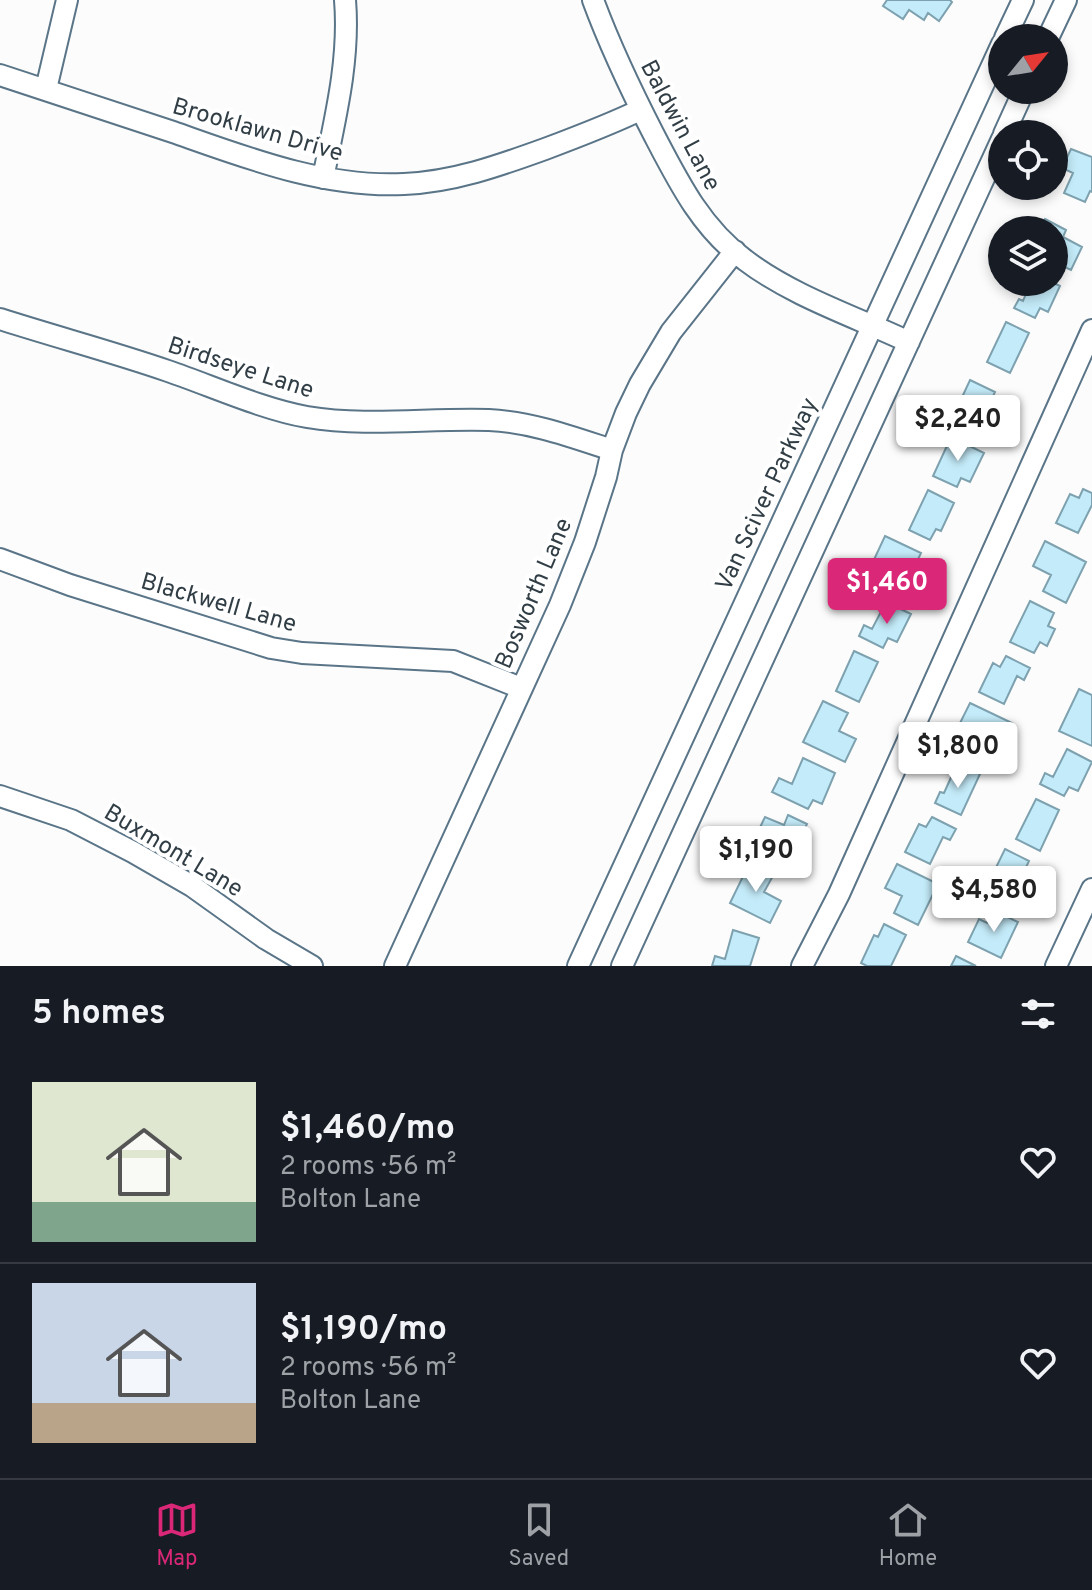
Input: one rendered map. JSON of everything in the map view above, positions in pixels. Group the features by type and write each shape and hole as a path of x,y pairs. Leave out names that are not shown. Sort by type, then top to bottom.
{"street":[{"path":"46,89 67,0"},
{"path":"323,178 340,93 346,41 345,0"},
{"name":"Baldwin Lane","path":"593,0 640,110 679,184 719,238 743,259 791,289 909,342"},
{"path":"1012,24 1023,0"},
{"path":"1055,24 1066,0"},
{"name":"Van Sciver Parkway","path":"578,966 988,74"},
{"name":"Brooklawn Drive","path":"0,75 274,165 323,178 370,184 403,184 464,176 567,142 640,110"},
{"path":"622,966 988,169"},
{"name":"Bosworth Lane","path":"395,966 560,605 585,542 626,413 671,332 735,251"},
{"name":"Birdseye Lane","path":"0,319 303,416 367,423 503,422 539,427 612,450"},
{"path":"802,966 839,894 1092,330"},
{"name":"Blackwell Lane","path":"0,559 70,585 271,648 313,654 453,661 521,688"},
{"name":"Buxmont Lane","path":"0,796 71,820 133,852 192,886 266,939 312,966"},
{"path":"1056,966 1092,889"}],"building":[{"path":"887,0 952,2 939,21 928,13 924,20 909,10 903,19 883,6"},
{"path":"1071,149 1092,157 1092,192 1085,202 1068,195 1073,173 1068,171"},
{"path":"1068,240 1082,247 1071,270 1068,269"},
{"path":"1025,296 1055,296 1048,312 1040,308 1035,318 1014,308 1019,299 1023,301"},
{"path":"1006,322 1029,333 1010,373 987,362"},
{"path":"970,380 995,392 987,409 1004,417 993,441 951,421"},
{"path":"951,437 984,453 970,482 961,478 957,487 933,476"},
{"path":"1083,489 1092,493 1092,505 1078,533 1056,523 1070,494 1079,498"},
{"path":"928,490 954,503 941,531 936,529 930,540 909,530"},
{"path":"885,536 921,553 913,570 930,577 919,602 877,583 882,571 871,566"},
{"path":"1045,541 1086,562 1066,603 1043,591 1051,575 1033,566"},
{"path":"1030,601 1054,613 1048,626 1055,629 1047,646 1040,642 1034,653 1010,642"},
{"path":"886,602 911,614 897,642 888,638 883,648 859,636 864,625 872,629"},
{"path":"854,651 878,662 859,702 836,691"},
{"path":"1006,656 1030,668 1024,680 1017,676 1004,704 979,692 993,663 1000,667"},
{"path":"1079,689 1092,695 1092,746 1059,731"},
{"path":"823,701 848,713 839,731 856,739 845,762 803,742"},
{"path":"970,703 1012,723 992,765 968,753 976,736 958,727"},
{"path":"1067,749 1092,762 1078,791 1069,787 1064,796 1040,784 1045,773 1053,777"},
{"path":"803,758 835,773 822,804 813,800 808,809 772,792 779,778 792,784"},
{"path":"957,764 980,774 961,815 935,803 940,792 944,793"},
{"path":"1036,799 1059,810 1040,851 1016,839"},
{"path":"788,815 807,824 789,861 752,844 765,817 784,825"},
{"path":"932,817 956,829 950,840 943,837 930,864 905,852 919,824 926,827"},
{"path":"1005,849 1029,861 1021,878 1038,887 1026,911 985,890"},
{"path":"750,862 774,874 764,892 781,901 770,923 730,903"},
{"path":"897,864 938,884 918,925 894,913 902,896 885,888"},
{"path":"993,910 1018,922 1001,958 968,942 979,919 987,923"},
{"path":"884,924 906,935 891,966 867,966 861,963 874,935 878,937"},
{"path":"733,930 759,938 750,966 712,966 715,956 725,959"},
{"path":"956,956 976,966 951,966"}]}
